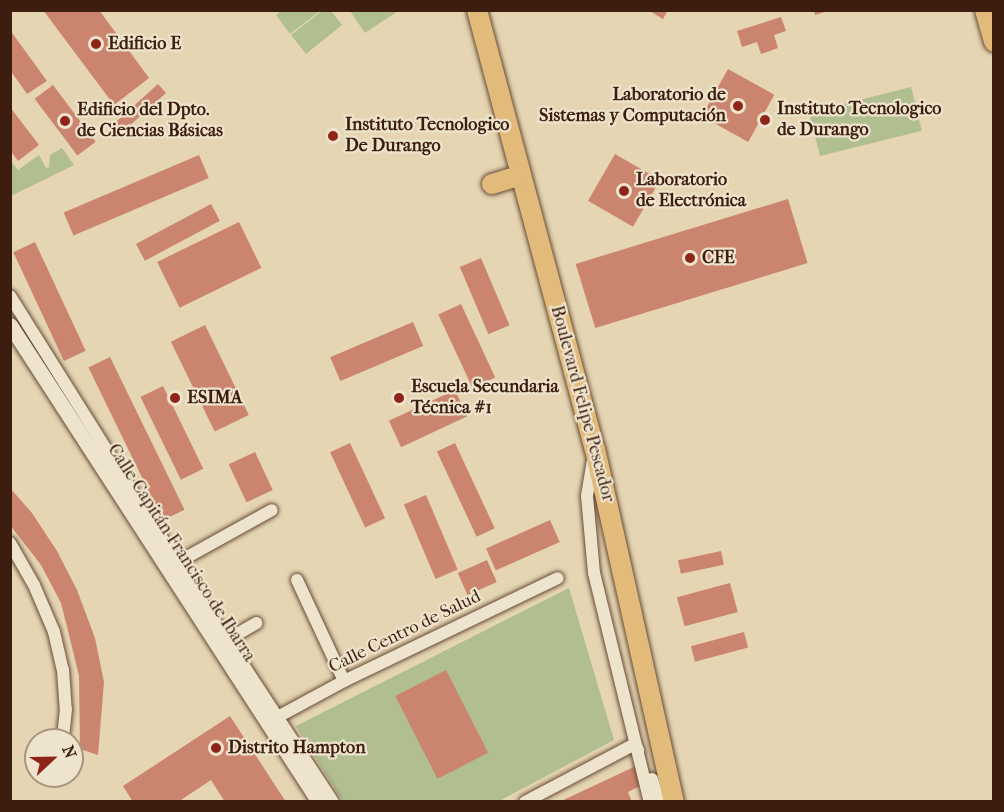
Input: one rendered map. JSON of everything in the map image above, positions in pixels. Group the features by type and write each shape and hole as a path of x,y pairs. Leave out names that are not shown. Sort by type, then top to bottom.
{"main road":[{"name":"Boulevard Felipe Pescador","path":"477,10 595,449 669,769 674,801"},
{"path":"985,10 993,42"},
{"path":"492,184 522,175"},
{"path":"669,769 684,801"}],"street":[{"path":"10,296 173,565 226,640 273,719 333,801"},
{"name":"Calle Capitán Francisco de Ibarra","path":"10,326 173,565 273,719 319,801"},
{"path":"595,449 587,486 589,540 601,604 650,801"},
{"path":"173,565 272,510"},
{"path":"10,543 34,585 54,632 63,670 66,709 64,728"},
{"name":"Calle Centro de Salud","path":"273,719 344,681 558,578"},
{"path":"297,580 344,681"},
{"path":"226,640 256,623"},
{"path":"525,801 635,744"},
{"path":"635,744 650,773 659,801"}],"green space":[{"path":"282,10 320,11 290,34 276,15"},
{"path":"322,11 331,11 342,25 306,54 291,35"},
{"path":"350,11 398,11 365,33"},
{"path":"911,87 922,131 820,156 809,112"},
{"path":"62,148 74,165 11,196 11,161 18,170 39,155 46,168 49,167 50,155"},
{"path":"569,588 614,740 499,801 343,802 296,726"}],"building":[{"name":"Edificio E","path":"43,10 99,10 149,78 114,105"},
{"path":"648,10 668,10 663,19"},
{"path":"814,10 828,10 828,11 815,15"},
{"path":"781,17 786,31 774,35 778,48 761,54 757,42 742,47 737,31"},
{"path":"10,30 47,81 27,94 10,70"},
{"name":"Laboratorio de Sistemas y Computación","path":"728,69 774,95 748,142 702,116"},
{"path":"158,84 166,93 121,133 113,124"},
{"name":"Edificio del Dpto. de Ciencias Básicas","path":"53,85 96,142 77,156 35,99"},
{"path":"10,107 39,145 18,161 10,150"},
{"name":"Laboratorio de Electrónica","path":"615,154 660,180 633,227 588,201"},
{"path":"199,155 209,178 73,235 64,212"},
{"name":"CFE","path":"788,199 808,263 595,328 576,264"},
{"path":"211,204 220,221 145,261 136,244"},
{"path":"239,222 261,268 180,308 157,262"},
{"path":"35,242 86,351 64,361 13,252"},
{"path":"481,258 510,325 488,334 460,267"},
{"path":"461,304 495,377 473,388 438,315"},
{"path":"413,322 423,346 340,381 330,357"},
{"path":"205,325 249,415 215,432 171,342"},
{"path":"110,357 185,510 163,520 88,368"},
{"path":"163,386 203,469 181,480 141,397"},
{"path":"455,390 467,416 401,447 389,421"},
{"path":"350,443 385,518 365,528 330,452"},
{"path":"455,443 495,528 477,537 437,451"},
{"path":"255,452 273,490 246,502 229,464"},
{"path":"10,488 32,513 57,551 77,590 95,638 104,682 98,755 84,750 84,728 80,728 79,676 61,603 41,565 10,525"},
{"path":"426,495 458,570 436,579 404,504"},
{"path":"550,520 560,542 496,570 486,548"},
{"path":"721,551 724,565 681,574 678,560"},
{"path":"487,560 497,582 468,595 458,573"},
{"path":"730,583 738,612 685,626 677,597"},
{"path":"744,632 748,647 695,662 691,646"},
{"path":"446,670 488,753 437,779 395,696"},
{"name":"Distrito Hampton","path":"230,716 286,802 225,802 211,780 178,802 133,802 123,786"},
{"path":"636,766 642,785 628,792 632,802 559,802"}],"place":[{"name":"Edificio E","path":"96,44"},
{"name":"Laboratorio de Sistemas y Computación","path":"738,106"},
{"name":"Instituto Tecnologico de Durango","path":"765,120"},
{"name":"Edificio del Dpto. de Ciencias Básicas","path":"65,121"},
{"name":"Instituto Tecnologico De Durango","path":"333,136"},
{"name":"Laboratorio de Electrónica","path":"624,191"},
{"name":"CFE","path":"690,258"},
{"name":"ESIMA","path":"175,398"},
{"name":"Escuela Secundaria Técnica #1","path":"399,398"},
{"name":"Distrito Hampton","path":"216,748"}]}
